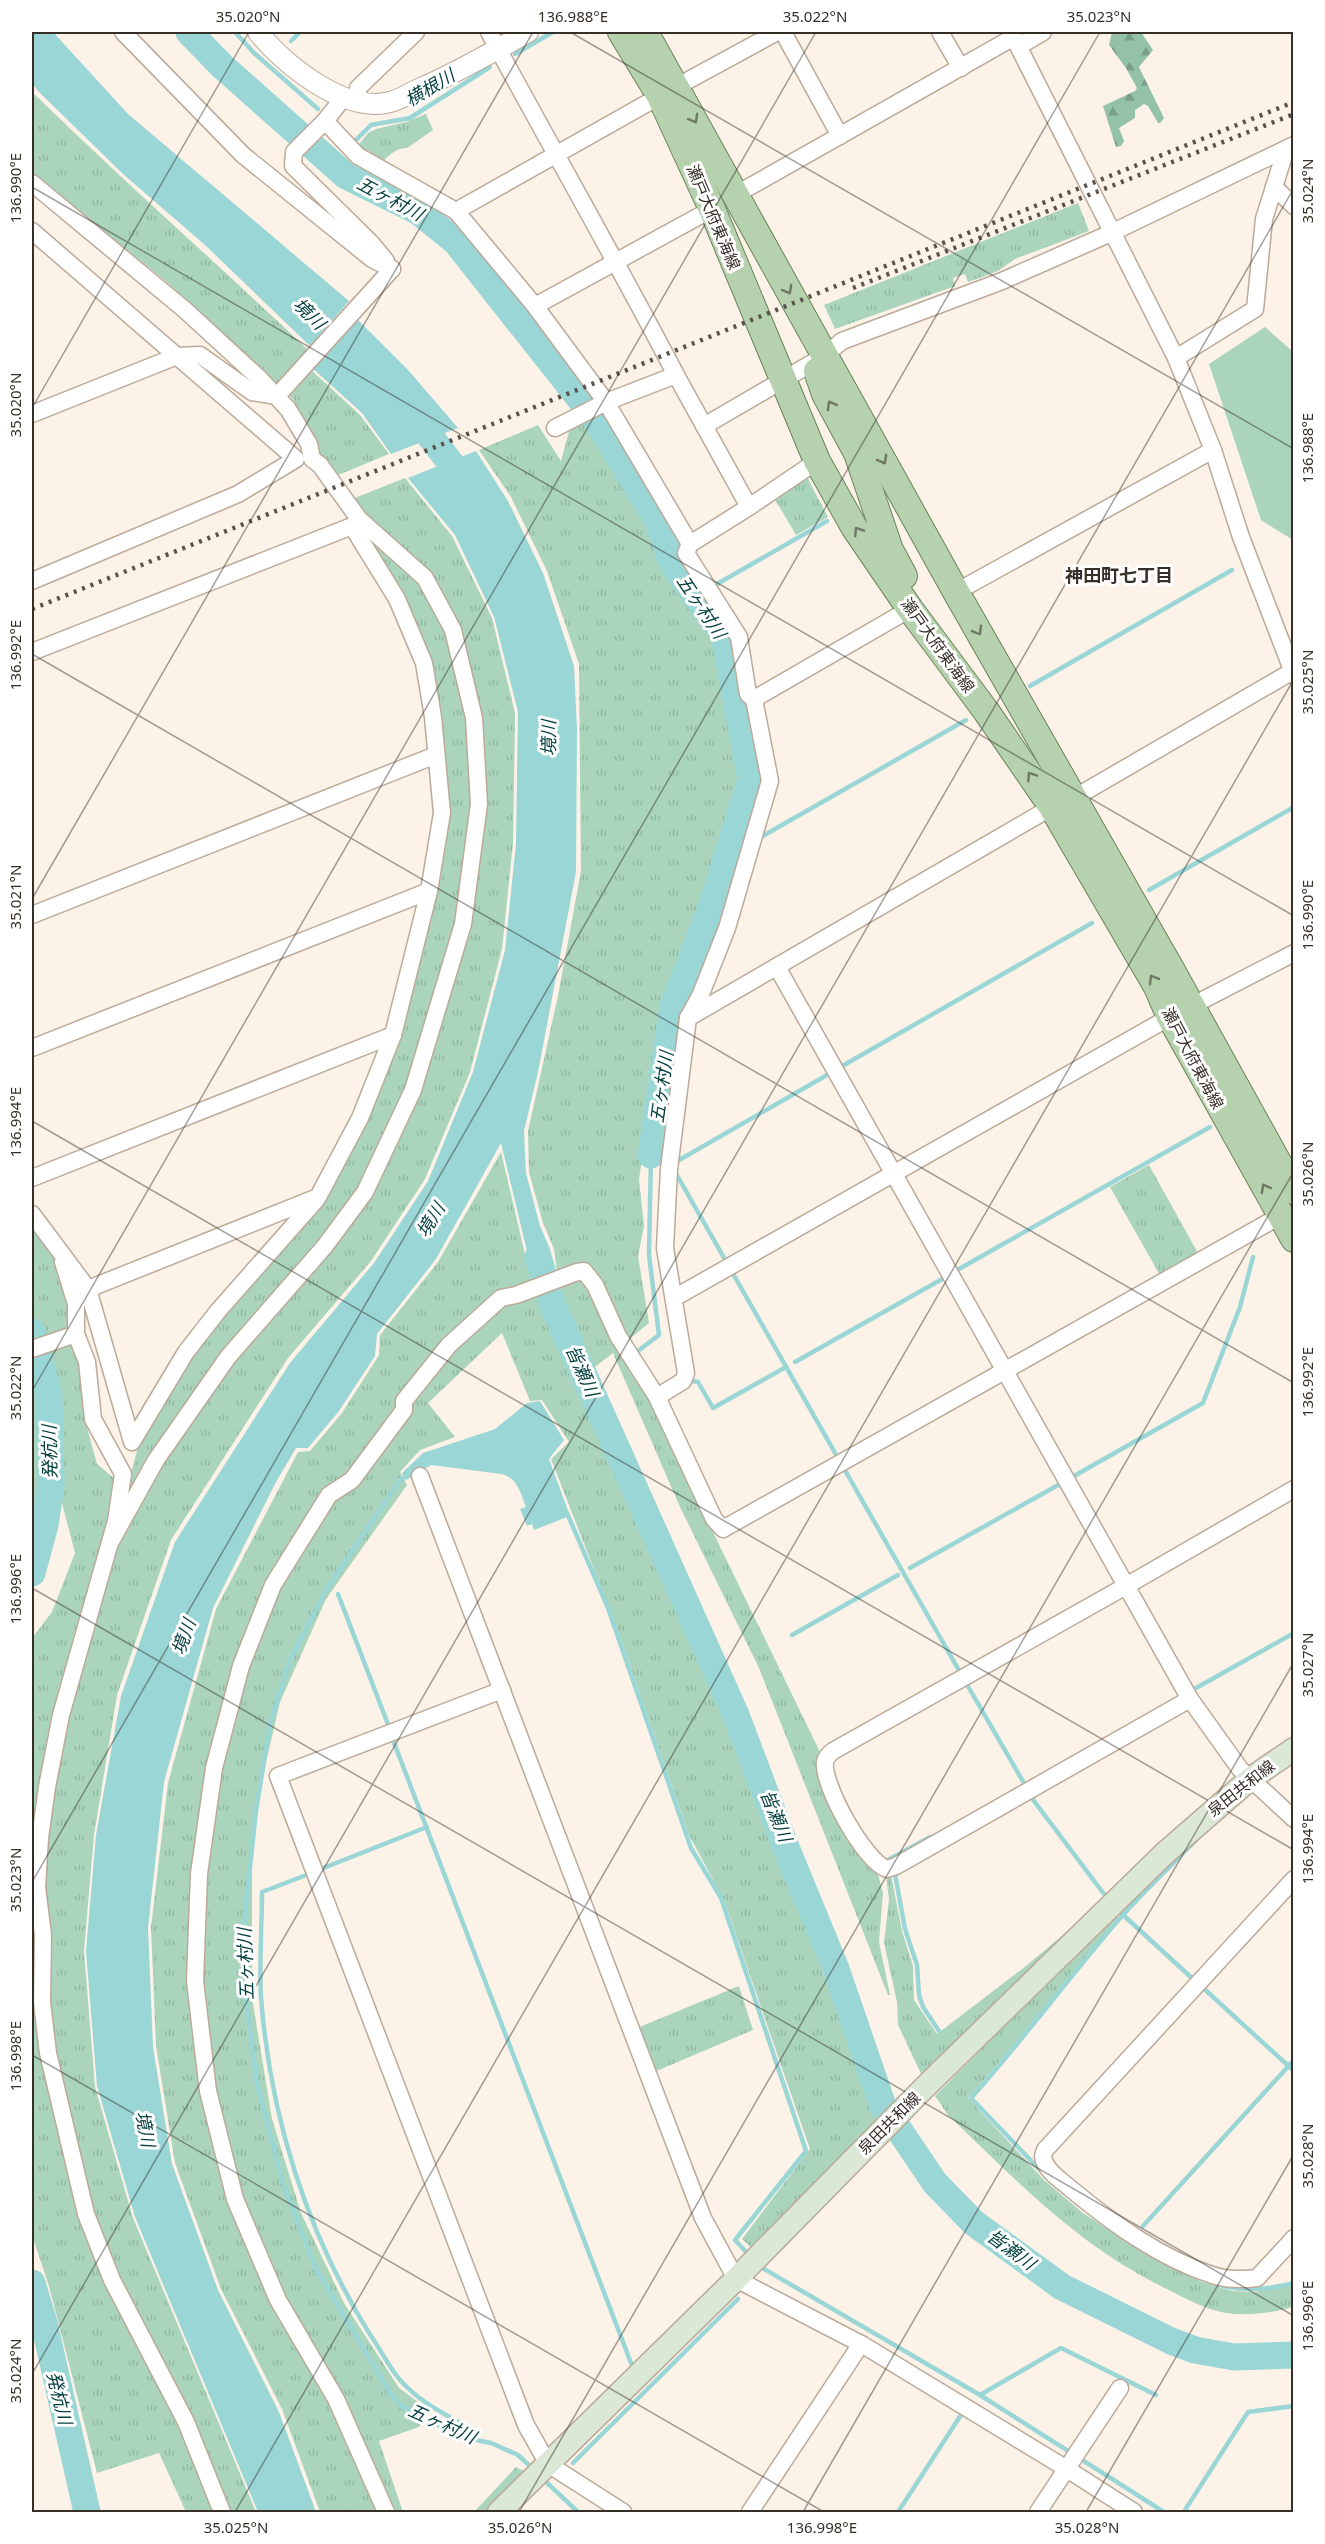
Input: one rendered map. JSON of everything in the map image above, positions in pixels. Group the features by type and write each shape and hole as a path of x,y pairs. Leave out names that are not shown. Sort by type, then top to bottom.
{"main road":[{"name":"瀬戸大府東海線","path":"621,32 668,92 735,195 956,592 1063,802 1180,1012 1293,1239"},
{"name":"瀬戸大府東海線","path":"645,32 712,209 817,461 854,527 910,609 1063,802"},
{"path":"824,356 816,369 825,394 857,453 890,550 910,587 939,631 953,666"},
{"name":"瀬戸大府東海線","path":"1180,1012 1293,1191"},
{"name":"泉田共和線","path":"499,2512 739,2276 920,2091 1173,1846 1250,1779 1293,1749"}],"street":[{"path":"123,32 243,155 372,259 392,269"},
{"path":"258,32 293,66 316,83 351,99 368,103 389,103 441,80 494,40 528,32"},
{"path":"392,269 372,243 298,173 293,166 294,152 351,99 358,88 416,32"},
{"path":"456,211 777,32"},
{"path":"783,32 840,136"},
{"path":"940,32 960,68"},
{"path":"735,195 1015,38 1043,32"},
{"path":"688,1018 1063,802 1292,674 1241,537 1213,450 1176,358 1111,233 1074,153 1015,38"},
{"path":"494,40 555,155 617,261 676,375 749,507"},
{"path":"323,123 358,156 456,211 535,306 605,403 690,544"},
{"path":"704,426 824,356 842,341 1002,281 1111,233 1289,147"},
{"path":"1176,358 1255,309 1264,219 1289,147"},
{"path":"32,183 185,310 277,396 309,444 304,459 238,494 32,581"},
{"path":"1274,187 1293,206"},
{"path":"535,306 712,209"},
{"path":"32,231 177,356 304,459 320,465 397,599 424,663 433,717 442,813 429,891 393,1035 360,1118 318,1197 218,1311 186,1352 132,1442 123,1474 110,1543 61,1715 40,1838 37,1887 43,1935 42,2002 48,2053 86,2214 112,2280 186,2422 222,2512"},
{"path":"277,396 392,269"},
{"path":"32,414 177,356 200,355 252,392 277,396"},
{"path":"555,428 605,403 676,375"},
{"path":"956,592 1213,450"},
{"path":"657,1397 682,1381 686,1374 665,1248 669,1164 688,1018 701,994 727,928 770,781 754,699 748,694 739,637 686,553 690,544 817,461"},
{"path":"32,652 355,523"},
{"path":"110,1543 156,1460 228,1357 325,1246 365,1192 413,1090 463,924 479,804 474,718 453,630 426,578 355,523"},
{"path":"754,699 910,609"},
{"path":"32,915 436,756"},
{"path":"32,1048 429,891"},
{"path":"674,1298 1180,1012 1293,953"},
{"path":"777,967 1190,1700 1240,1769 1293,1819"},
{"path":"32,1178 393,1035"},
{"path":"88,1289 318,1197"},
{"path":"32,1214 88,1289 132,1442"},
{"path":"386,2512 336,2399 278,2300 235,2199 208,2091 197,1992 199,1874 217,1757 240,1666 273,1585 329,1495 352,1480 404,1410 404,1401 449,1346 501,1298 516,1295 577,1272 584,1271 595,1285 618,1336 657,1397 714,1519 723,1529 1280,1216"},
{"path":"59,1250 76,1304 76,1335 87,1362 93,1419 123,1474"},
{"path":"32,1349 76,1335"},
{"path":"420,1476 703,2218 739,2276 861,2344 1069,2466 1134,2512"},
{"path":"1190,1700 887,1869 873,1861 844,1818 828,1778 825,1764 827,1756 833,1750 1126,1586 1293,1489"},
{"path":"502,1690 278,1776 526,2425 547,2466 623,2512"},
{"path":"1293,1879 1045,2150 1043,2156 1043,2161 1050,2172 1099,2212 1156,2249 1188,2266 1214,2276 1236,2281 1257,2278 1293,2238"},
{"path":"750,2512 861,2344"},
{"path":"1038,2512 1120,2388"}],"green space":[{"path":"1112,32 1141,32 1153,50 1139,67 1164,118 1158,123 1148,106 1144,104 1135,110 1135,118 1119,128 1124,141 1121,146 1116,147 1103,106 1137,88 1109,45"},
{"path":"32,92 308,350 278,384 169,284 32,172"},
{"path":"426,114 433,130 407,148 393,153 382,164 356,148 368,133 376,129 406,122"},
{"path":"1078,203 1089,231 1015,259 998,271 968,282 965,274 953,278 955,286 835,329 824,305"},
{"path":"1265,327 1291,350 1293,347 1293,540 1261,520 1209,364"},
{"path":"310,369 360,415 389,454 336,476 311,443 300,421 294,401 287,392"},
{"path":"581,419 653,521 666,567 718,637 744,779 707,905 665,1004 639,1179 644,1226 638,1256 649,1323 620,1347 653,1398 711,1528 820,1752 818,1760 877,1870 883,1893 879,1942 890,1995 888,1995 759,1668 680,1507 613,1353 591,1370 559,1286 554,1249 543,1223 529,1172 528,1131 558,996 581,871 579,664 547,571 511,497 479,450 538,425 561,461 571,424"},
{"path":"806,475 828,517 796,535 773,496"},
{"path":"405,478 452,536 492,618 515,713 513,843 502,949 470,1072 425,1179 371,1261 288,1358 171,1540 117,1695 94,1835 84,1951 95,2087 133,2218 256,2512 186,2512 159,2453 97,2473 49,2286 32,2235 32,1638 52,1612 75,1553 62,1503 59,1405 49,1350 74,1343 82,1363 85,1420 97,1464 127,1489 137,1451 194,1353 320,1203 369,1116 446,814 430,665 365,533 352,499"},
{"path":"501,1152 531,1280 507,1288 537,1294 705,1670 882,2125 755,2251 742,2239 810,2149 724,1900 689,1835 620,1636 551,1459 569,1442 542,1400 530,1401 502,1333 428,1403 455,1437 420,1450 400,1472 407,1485 326,1599 280,1702 260,1788 252,1868 252,1998 272,2119 301,2213 344,2303 399,2388 429,2410 419,2427 379,2441 403,2512 320,2512 282,2409 221,2289 175,2163 156,2046 151,1927 168,1783 216,1609 298,1452 310,1451 342,1413 379,1355 380,1335 438,1262"},
{"path":"1149,1165 1199,1255 1161,1277 1110,1187"},
{"path":"32,1224 54,1252 68,1300 68,1329 32,1341"},
{"path":"32,1357 42,1429 44,1497 32,1511"},
{"path":"891,1875 902,1931 913,1966 914,2000 937,2034 1026,1966 1103,1901 923,2078 898,2025 897,2002 884,1943 889,1899 886,1876"},
{"path":"1116,1914 1118,1918 968,2098 1044,2180 1083,2213 1161,2263 1202,2282 1232,2291 1255,2292 1293,2284 1293,2307 1251,2314 1219,2311 1188,2300 1135,2272 1077,2233 1050,2211 948,2115 935,2096"},
{"path":"739,1986 753,2030 654,2072 637,2028"},
{"path":"516,2467 529,2474 490,2512 474,2512"}],"water":[{"path":"32,32 53,32 128,114 349,301 310,346 205,245 123,174 38,91 32,83"},
{"path":"356,318 409,371 458,428 391,454 362,413 311,367"},
{"path":"476,451 508,501 543,573 574,666 577,729 576,872 538,1072 524,1131 526,1173 540,1226 550,1249 554,1273 534,1280 501,1143 436,1259 377,1334 375,1356 339,1411 308,1448 296,1448 276,1482 213,1608 164,1782 148,1928 153,2047 172,2164 218,2290 279,2412 316,2512 258,2512 135,2217 97,2086 86,1951 96,1835 121,1696 175,1542 290,1363 374,1263 428,1181 473,1072 505,950 516,844 518,712 494,617 455,535 408,478"},
{"path":"540,1401 564,1440 549,1459 570,1516 534,1530 532,1524 527,1526 520,1509 526,1507 520,1491 512,1479 502,1474 431,1465 406,1480 402,1473 423,1453 495,1429 527,1403"}],"waterway":[{"name":"五ヶ村川","path":"189,32 222,66 346,176 419,212 456,242 595,418 657,519 672,563 724,635 751,779 712,905 673,1006 651,1155"},
{"name":"横根川","path":"235,32 254,53 318,109"},
{"path":"291,41 300,32"},
{"name":"横根川","path":"515,54 553,32"},
{"name":"横根川","path":"353,143 371,125 410,118 490,67"},
{"name":"境川","path":"410,410 455,469 469,493"},
{"path":"717,584 827,521"},
{"path":"1030,686 1232,570"},
{"path":"696,596 703,592"},
{"path":"761,837 966,720"},
{"path":"1149,890 1294,807"},
{"path":"736,828 746,833"},
{"path":"844,1065 1092,923"},
{"path":"674,1163 827,1075"},
{"path":"959,1269 1210,1127"},
{"name":"五ヶ村川","path":"634,1354 659,1335 649,1255 651,1155 666,1163"},
{"path":"674,1170 961,1674"},
{"name":"皆瀬川","path":"538,1257 553,1306 736,1715 785,1845 836,1969 883,2106 935,2183 974,2223 1062,2287 1171,2341 1195,2350 1234,2357 1294,2355"},
{"path":"1074,1476 1203,1403 1240,1307 1253,1257"},
{"path":"795,1362 944,1278"},
{"name":"発杭川","path":"32,1332 49,1395 51,1485 45,1525 32,1573"},
{"path":"692,1381 698,1382 713,1408 786,1367"},
{"name":"五ヶ村川","path":"409,1474 400,1480 325,1592 290,1660 270,1724 256,1811 244,1923 246,2000 257,2084 283,2183 316,2269 390,2393 400,2405 447,2430 466,2438 491,2443 518,2455 533,2469"},
{"path":"910,1568 1060,1484"},
{"path":"567,1513 608,1608 691,1848 721,1898 806,2151 735,2240 749,2255"},
{"path":"792,1635 898,1575"},
{"path":"338,1594 389,1727"},
{"path":"1196,1688 1294,1633"},
{"path":"965,1681 1025,1785"},
{"path":"393,1740 631,2363"},
{"path":"1031,1797 1107,1898"},
{"path":"321,1869 427,1827"},
{"path":"888,1860 930,1837"},
{"path":"1041,2171 971,2098 1121,1917 1198,1838"},
{"path":"309,1874 262,1892 261,1997 273,2086 283,2130 310,2216 348,2297 371,2336 401,2381 414,2394 460,2423"},
{"path":"895,1874 905,1929 917,1965 919,1995 923,2007 939,2031"},
{"path":"1121,1913 1194,1980"},
{"path":"1201,1986 1294,2071"},
{"path":"1143,2226 1294,2060"},
{"path":"759,2266 980,2395 1164,2512"},
{"name":"発杭川","path":"32,2283 44,2323 87,2512"},
{"path":"1216,2284 1255,2289 1294,2283"},
{"path":"573,2463 738,2299"},
{"path":"980,2395 1061,2348 1156,2395"},
{"path":"1185,2510 1248,2412 1294,2406"},
{"path":"898,2512 961,2415"},
{"name":"五ヶ村川","path":"543,2479 578,2512"}],"railway":[{"path":"32,609 1294,102"},
{"path":"853,288 1294,114"}],"district":[{"name":"神田町七丁目","path":"1119,576"}]}
